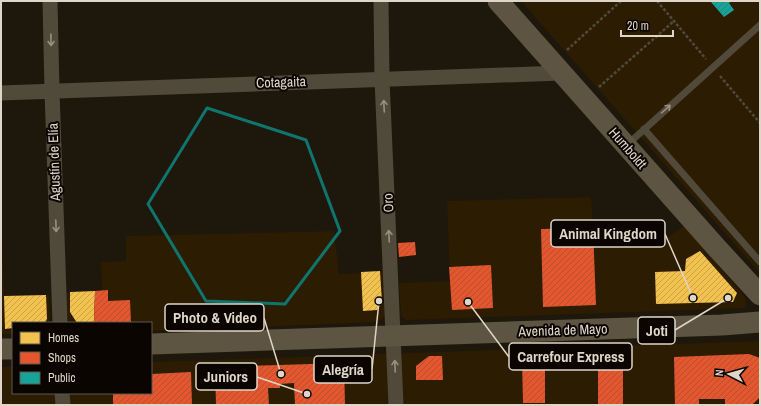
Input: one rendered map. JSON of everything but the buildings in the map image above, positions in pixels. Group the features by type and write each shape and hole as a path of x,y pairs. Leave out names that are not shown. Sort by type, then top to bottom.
{"main road":[{"name":"Humboldt","path":"498,1 626,146 760,294"},
{"name":"Avenida de Mayo","path":"152,344 760,322"},
{"path":"1,349 12,349"}],"street":[{"name":"Agustín de Elía","path":"50,1 60,322"},
{"name":"Oro","path":"381,1 382,79 396,405"},
{"name":"Cotagaita","path":"1,93 382,79 557,68"},
{"path":"62,394 63,405"}],"lane":[{"path":"626,146 760,25"},
{"path":"644,129 760,262"}],"path":[{"path":"557,68 621,1"},
{"path":"585,99 674,21"}],"highlighted area":[{"path":"207,108 306,140 340,231 285,304 206,301 148,204"}],"shaded area":[{"path":"521,1 760,1 760,273"},
{"path":"591,197 594,246 660,243 685,225 745,297 746,304 744,308 407,320 403,318 401,313 399,283 450,281 447,201"},
{"path":"334,231 339,274 385,272 386,311 383,318 377,322 152,331 152,322 64,322 63,293 102,291 101,262 126,261 126,236"},
{"path":"2,238 4,296 49,295 50,322 12,322 12,334 1,334"},
{"path":"760,341 760,405 1,405 1,367 12,367 12,394 152,394 152,362"}],"place":[{"name":"Animal Kingdom","path":"693,298"},
{"name":"Joti","path":"728,298"},
{"name":"Alegría","path":"379,301"},
{"name":"Carrefour Express","path":"468,302"},
{"name":"Photo & Video","path":"281,374"},
{"name":"Juniors","path":"307,394"}]}
